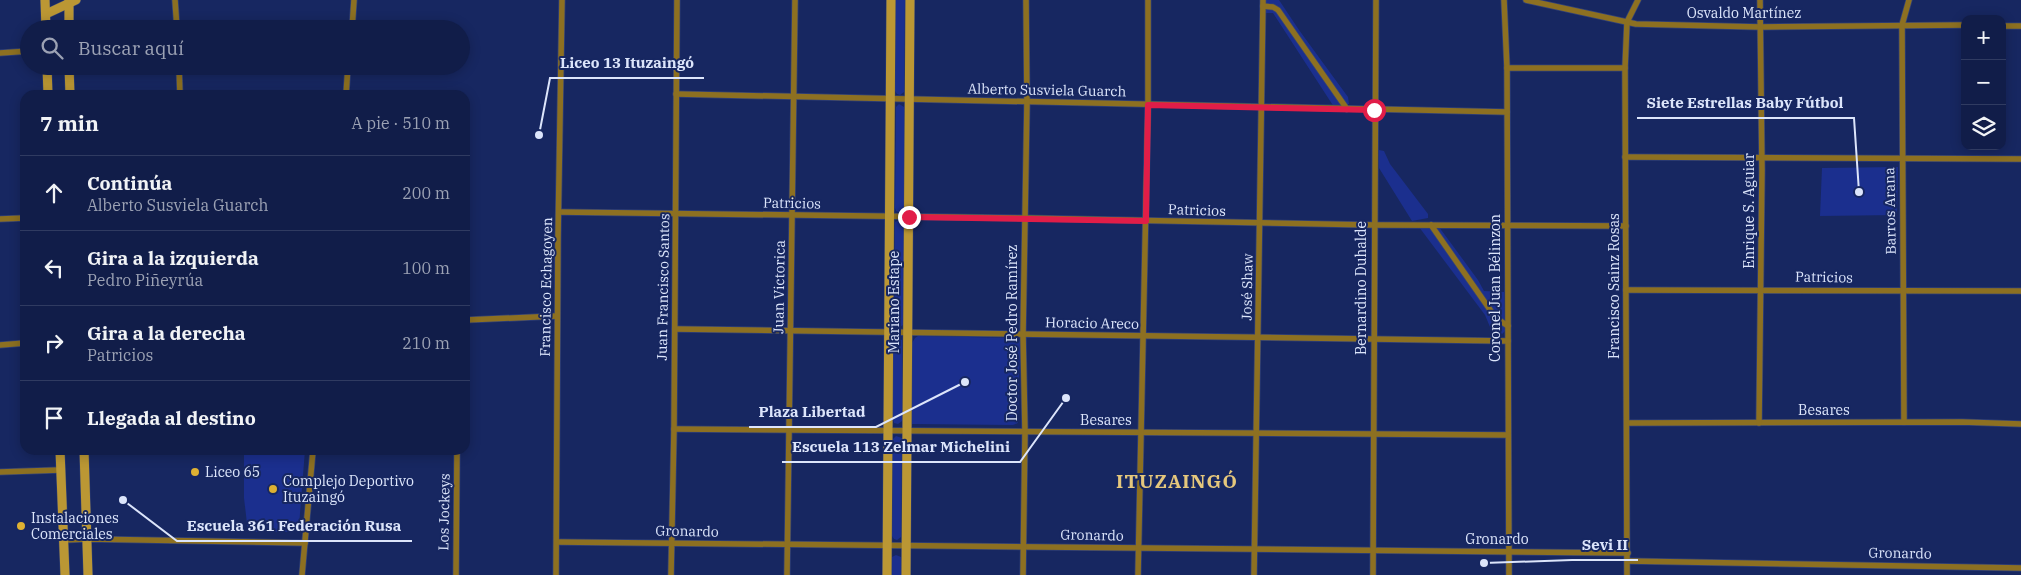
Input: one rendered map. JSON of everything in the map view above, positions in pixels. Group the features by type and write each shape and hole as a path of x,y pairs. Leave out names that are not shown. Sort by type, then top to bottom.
{"street":[{"path":"45,0 46,20"},
{"path":"60,0 72,1"},
{"path":"175,0 176,20"},
{"path":"353,20 354,0"},
{"name":"Francisco Echagoyen","path":"556,575 562,0"},
{"name":"Juan Francisco Santos","path":"671,575 677,0"},
{"name":"Juan Victorica","path":"788,575 795,0"},
{"name":"Mariano Estape","path":"886,575 891,0"},
{"name":"Mariano Estape","path":"906,575 910,0"},
{"name":"Doctor José Pedro Ramírez","path":"1023,575 1025,432 1023,334 1027,102 1026,0"},
{"path":"1138,575 1146,221 1148,0"},
{"name":"Bernardino Duhalde","path":"1372,575 1376,0"},
{"name":"Coronel Juan Bélinzon","path":"1504,0 1507,68 1510,575"},
{"name":"Osvaldo Martínez","path":"1526,0 1636,24 1760,27 1961,26"},
{"name":"Francisco Sainz Rosas","path":"1628,575 1625,68 1627,22 1638,0"},
{"name":"Enrique S. Aguiar","path":"1759,422 1762,157 1760,0"},
{"name":"Barros Arana","path":"1904,422 1902,25 1909,0"},
{"path":"46,14 72,1"},
{"path":"70,20 72,1"},
{"path":"1263,3 1278,10 1347,109"},
{"name":"José Shaw","path":"1254,575 1263,3"},
{"path":"2006,26 2021,26"},
{"path":"0,53 20,52"},
{"path":"1507,68 1625,68"},
{"path":"47,75 48,90"},
{"path":"69,75 70,90"},
{"path":"179,75 180,90"},
{"path":"346,90 347,75"},
{"name":"Alberto Susviela Guarch","path":"676,94 1507,112"},
{"path":"1625,157 2021,160"},
{"name":"Patricios","path":"559,212 1025,218 1260,224 1626,226"},
{"path":"0,219 20,218"},
{"path":"1430,225 1493,314 1508,326"},
{"name":"Patricios","path":"1626,290 2021,291"},
{"path":"470,320 558,316"},
{"name":"Horacio Areco","path":"675,330 1508,341"},
{"path":"0,345 20,343"},
{"name":"Besares","path":"1627,423 1904,422 2021,424"},
{"name":"Besares","path":"674,430 1508,435"},
{"path":"60,455 65,575"},
{"path":"84,455 88,575"},
{"path":"302,575 313,455"},
{"name":"Los Jockeys","path":"456,575 457,455"},
{"path":"0,472 60,470"},
{"path":"64,540 305,543"},
{"name":"Gronardo","path":"557,542 1628,553"},
{"name":"Gronardo","path":"1628,561 2021,568"}],"shaded area":[{"path":"896,0 905,0 904,92 900,95 895,91"},
{"path":"1266,0 1279,0 1348,97 1349,104 1334,107 1273,13 1265,13"},
{"path":"899,104 904,107 904,210 900,213 895,208 896,107"},
{"path":"1379,150 1384,151 1390,164 1428,214 1428,218 1412,221 1379,168"},
{"path":"1898,167 1897,215 1820,216 1822,168"},
{"path":"899,220 904,222 903,325 899,328 894,325 895,222"},
{"path":"1419,227 1439,227 1484,291 1504,292 1505,331 1502,334 1492,337 1485,315"},
{"path":"918,336 1017,338 1020,342 1018,423 1013,425 912,424 912,343"},
{"path":"897,338 902,340 902,421 898,424 894,423 893,419 893,340"},
{"path":"896,436 902,438 901,537 897,540 892,536 893,439"},
{"name":"Complejo Deportivo Ituzaingó","path":"244,455 305,455 299,526 291,532 248,532 244,498"},
{"path":"896,555 901,557 901,575 892,575 892,557"}],"place":[{"name":"Liceo 13 Ituzaingó","path":"539,135"},
{"name":"Siete Estrellas Baby Fútbol","path":"1859,192"},
{"name":"Plaza Libertad","path":"965,382"},
{"name":"Escuela 113 Zelmar Michelini","path":"1066,398"},
{"name":"Liceo 65","path":"195,472"},
{"name":"Complejo Deportivo Ituzaingó","path":"273,489"},
{"name":"Escuela 361 Federación Rusa","path":"123,500"},
{"name":"Instalaciones Comerciales","path":"21,526"},
{"name":"Sevi II","path":"1484,563"}],"district":[{"name":"ITUZAINGÓ","path":"1177,481"}],"route":[{"path":"909,217 1146,221 1148,105 1374,110"}]}
